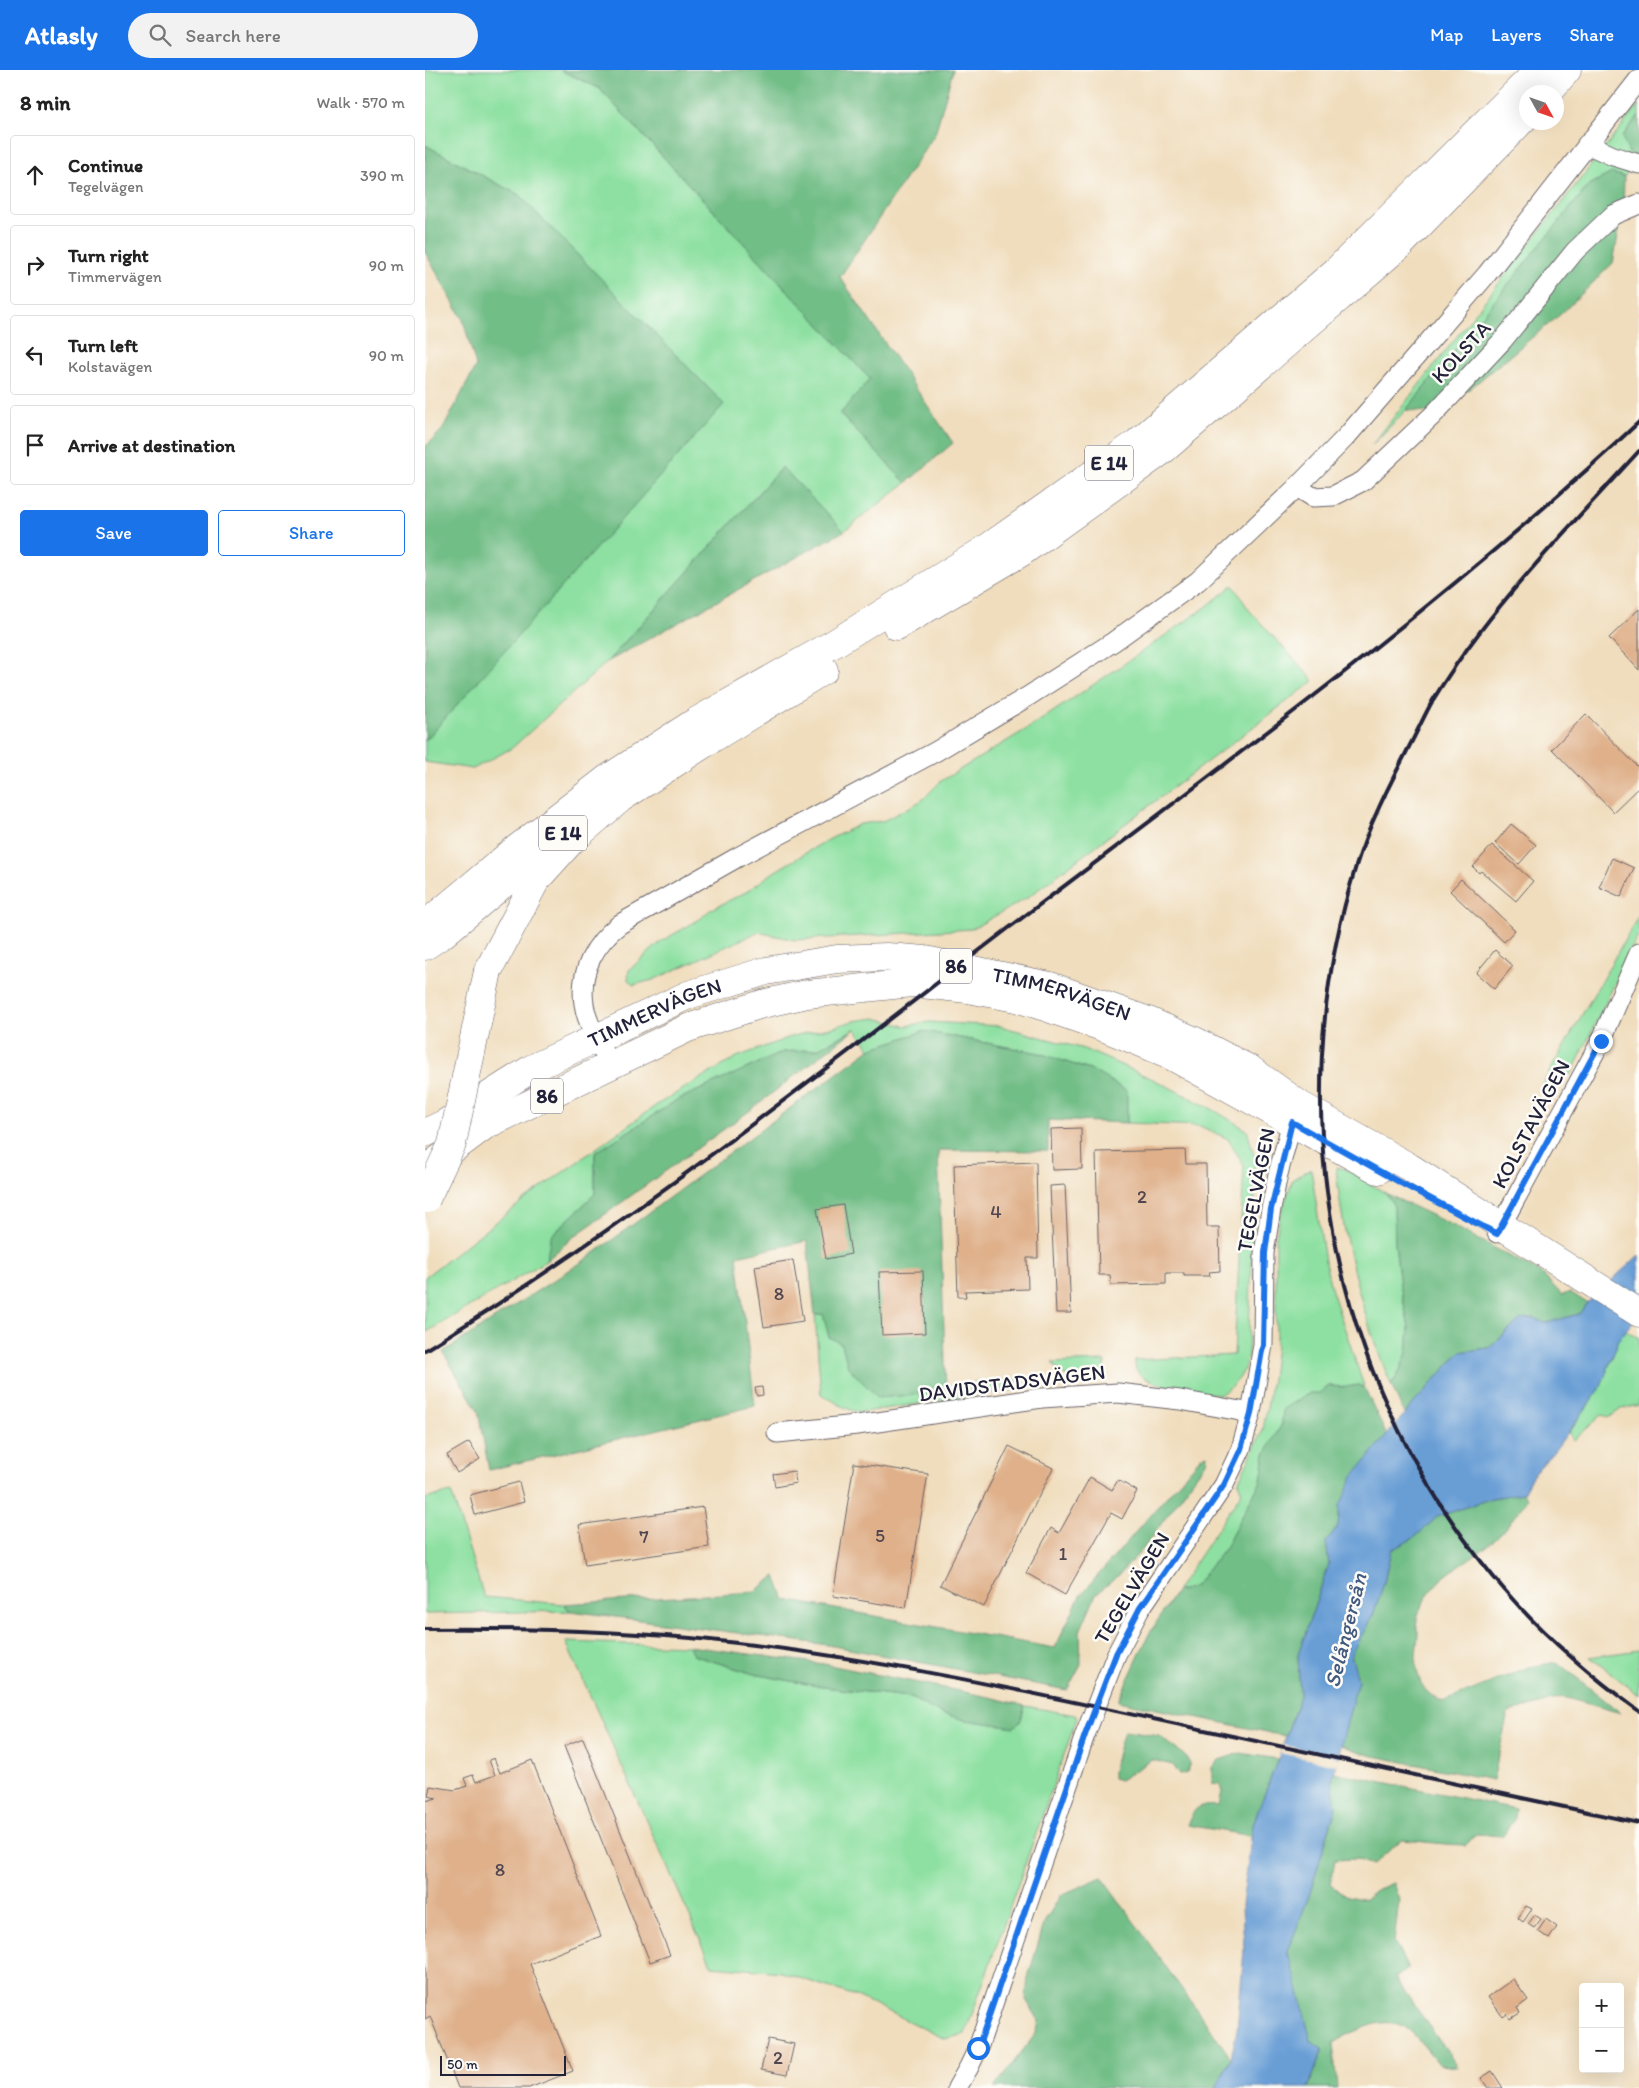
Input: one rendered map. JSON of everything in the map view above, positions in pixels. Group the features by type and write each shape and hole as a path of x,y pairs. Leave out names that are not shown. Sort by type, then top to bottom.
{"main road":[{"name":"E 14","path":"425,924 515,850 607,779 697,721 835,643 983,551 1137,443 1337,271 1539,70"},
{"path":"1554,85 1567,70"},
{"name":"E 14","path":"425,1200 453,1144 488,971 536,880 571,840 621,798 713,738 1022,552 1162,451 1401,244 1519,123"},
{"name":"E 14","path":"425,946 443,934 593,808 695,742 713,738"},
{"name":"TIMMERVÄGEN","path":"425,1154 541,1064 597,1037 688,995 766,971 837,959 887,957 925,960 1050,986 1151,1022 1193,1040 1251,1070 1296,1113"},
{"name":"TIMMERVÄGEN","path":"425,1170 484,1126 688,1028 762,1004 807,994 912,983 969,989 1016,998 1084,1020 1166,1053 1409,1167 1499,1230 1639,1313"},
{"name":"86","path":"425,1133 444,1124 531,1068 541,1064"}],"street":[{"path":"610,1065 584,1004 585,976 589,961 605,935 620,924 737,856 935,752 1027,697 1113,642 1198,581 1297,487 1346,437 1487,274 1639,79"},
{"path":"1587,144 1613,156 1639,164"},
{"name":"KOLSTA","path":"1297,487 1313,497 1333,496 1363,481 1433,415 1503,340 1575,251 1613,215 1639,204"},
{"name":"KOLSTAVÄGEN","path":"1499,1230 1601,1041 1639,953"},
{"name":"TEGELVÄGEN","path":"957,2088 978,2048 1085,1735 1116,1654 1140,1608 1224,1485 1241,1449 1251,1414 1263,1345 1265,1253 1278,1174 1296,1113"},
{"name":"DAVIDSTADSVÄGEN","path":"777,1433 857,1425 1042,1398 1118,1393 1180,1400 1251,1414"}],"green space":[{"path":"425,70 560,70 599,88 870,379 840,414 906,483 844,531 781,468 607,662 512,748 473,769 425,762 425,741 519,195 425,145"},
{"path":"560,70 953,70 935,134 840,277 953,443 906,483 840,414 870,379 599,88"},
{"path":"1639,104 1639,115 1622,137 1639,157 1624,177 1612,173 1589,185 1406,410 1372,445"},
{"path":"1639,115 1639,157 1629,153 1622,137"},
{"path":"425,145 519,195 724,404 425,741 425,447 443,429 476,366 463,320 425,252"},
{"path":"1612,173 1624,177 1623,207 1613,263 1562,313 1440,413 1406,410 1589,185"},
{"path":"782,467 844,531 607,662"},
{"path":"1233,585 1249,610 1314,681 1027,898 972,929 795,940 758,932 653,980 633,985 628,980 629,970 662,941 700,919 710,910 746,892 774,872 824,842 860,824 883,821 921,801 941,781 1035,724 1206,607"},
{"path":"1639,915 1639,933 1572,1073 1556,1082 1542,1085"},
{"path":"875,1018 905,1026 929,1022 1000,1026 1084,1049 1153,1079 1212,1109 1247,1130 1256,1162 1248,1354 1242,1373 1233,1385 1221,1394 1176,1388 1143,1377 1135,1367 1135,1360 1234,1355 1244,1165 1228,1139 1200,1126 1127,1123 1126,1091 1093,1071 1039,1053 924,1031 870,1049 855,1029 817,1049 783,1052 677,1100 595,1153 595,1194 551,1236 546,1261 425,1333 425,1277 527,1198 658,1104 737,1057 793,1036 853,1021"},
{"path":"855,1029 748,1112 572,1238 546,1261 551,1236 595,1194 595,1153 677,1100 783,1052 817,1049"},
{"path":"924,1031 1039,1053 1093,1071 1127,1091 1127,1123 1048,1120 1048,1151 938,1150 946,1392 878,1398 848,1367 842,1344 829,1337 823,1314 815,1315 807,1241 737,1256 755,1406 489,1470 478,1411 443,1352 585,1260 870,1049"},
{"path":"1336,1167 1346,1169 1387,1194 1394,1206 1395,1243 1400,1285 1409,1328 1407,1353 1397,1377 1391,1384 1371,1333 1355,1278 1343,1222"},
{"path":"1311,1169 1325,1262 1331,1288 1365,1389 1358,1385 1346,1387 1329,1386 1319,1394 1310,1393 1283,1409 1282,1424 1265,1454 1261,1481 1225,1548 1195,1586 1180,1591 1177,1590 1242,1492 1238,1482 1263,1430 1276,1345 1276,1237 1280,1215 1293,1179"},
{"path":"1387,1194 1454,1226 1541,1273 1562,1295 1570,1292 1587,1303 1579,1314 1546,1323 1534,1318 1520,1320 1489,1348 1460,1352 1404,1414 1391,1384 1397,1377 1407,1353 1409,1328 1400,1285 1395,1243 1394,1206"},
{"path":"823,1314 829,1337 842,1344 848,1367 946,1392 978,1381 1020,1379 1020,1387 1014,1390 864,1412 852,1411 821,1394 815,1315"},
{"path":"1626,1330 1639,1338 1639,1405 1621,1409 1610,1417 1602,1415 1574,1440 1569,1432 1600,1389 1620,1337"},
{"path":"1105,1361 1103,1377 1080,1381 1070,1379 1052,1363"},
{"path":"1359,1385 1365,1389 1387,1436 1340,1506 1338,1527 1326,1542 1329,1564 1298,1655 1300,1696 1286,1736 1118,1701 1149,1634 1177,1590 1180,1591 1195,1586 1225,1548 1261,1481 1265,1454 1282,1424 1283,1409 1310,1393 1319,1393 1329,1386 1346,1387"},
{"path":"1207,1455 1206,1462 1143,1549 1118,1576 1096,1594 1080,1631 1081,1664 1067,1690 828,1645 571,1611 563,1604 754,1592 776,1576 785,1600 1055,1648 1080,1596 1201,1457"},
{"path":"451,1492 484,1597 563,1604 571,1611 425,1614 425,1499"},
{"path":"1523,1493 1527,1499 1514,1518 1493,1541 1446,1576 1429,1593 1417,1618 1416,1656 1419,1678 1430,1694 1443,1702 1529,1667 1557,1662 1621,1713 1563,1697 1508,1713 1493,1780 1369,1755 1341,1745 1358,1680 1351,1654 1373,1615 1384,1583 1391,1550 1414,1538 1437,1517 1492,1498"},
{"path":"566,1642 689,1646 693,1655 754,1674 823,1687 909,1697 940,1713 1020,1722 1025,1706 1075,1715 1077,1718 965,2034 945,2039 859,1997 781,1972 712,1966"},
{"path":"689,1646 824,1664 1025,1706 1020,1722 1014,1727 965,1720 940,1713 909,1697 823,1687 754,1674 693,1655"},
{"path":"1639,1650 1639,1695 1590,1657"},
{"path":"1124,1731 1160,1736 1185,1755 1190,1764 1187,1773 1180,1775 1173,1765 1152,1760 1120,1780 1113,1778 1113,1770"},
{"path":"1240,1753 1278,1759 1253,1824 1252,1836 1187,1825 1195,1810 1202,1806 1219,1805 1222,1792 1220,1784 1212,1783 1212,1767 1219,1760"},
{"path":"1334,1772 1516,1809 1515,1818 1502,1836 1476,1834 1466,1845 1401,1840 1373,1865 1355,1859 1335,1860 1330,1885 1348,1896 1366,1900 1374,1891 1393,1883 1399,1900 1394,1942 1408,1969 1395,1978 1458,2067 1440,2065 1409,2030 1400,2025 1381,2023 1360,2029 1333,2043 1337,2088 1308,2088 1323,2049 1311,2042 1287,1953 1309,1896 1336,1808 1332,1781"},
{"path":"1102,1877 1231,2058 1216,2088 994,2088 1037,2032 1039,2020 1026,2000 1028,1977 1045,1921 1061,1895"}],"water":[{"name":"Selångersån","path":"1639,1255 1639,1315 1620,1337 1600,1389 1555,1450 1532,1476 1523,1493 1492,1498 1437,1517 1414,1538 1391,1550 1384,1583 1373,1615 1351,1654 1358,1680 1332,1781 1336,1807 1309,1896 1287,1953 1298,1986 1311,2041 1323,2049 1308,2088 1216,2088 1231,2058 1237,2030 1244,1950 1242,1905 1253,1824 1300,1696 1298,1655 1329,1564 1326,1542 1338,1527 1340,1506 1353,1476 1413,1404 1460,1352 1489,1348 1520,1320 1534,1318 1546,1323 1579,1314 1587,1303"}],"pier":[{"path":"1283,1745 1338,1757 1336,1765 1280,1753"}],"building":[{"path":"1639,609 1639,670 1609,638"},
{"path":"1586,714 1639,768 1639,787 1613,812 1552,749"},
{"path":"1511,824 1536,845 1519,864 1495,843"},
{"path":"1492,845 1533,881 1516,901 1481,871 1479,873 1473,867"},
{"path":"1612,858 1634,868 1621,897 1599,887"},
{"path":"1461,879 1515,930 1504,942 1450,891"},
{"path":"1495,950 1513,966 1494,989 1476,973"},
{"path":"1081,1128 1082,1169 1052,1170 1051,1129"},
{"path":"1185,1150 1186,1164 1206,1164 1207,1227 1219,1227 1220,1271 1209,1272 1210,1276 1184,1276 1184,1273 1166,1273 1166,1284 1111,1285 1110,1275 1099,1275 1096,1152"},
{"path":"1036,1162 1038,1258 1027,1258 1028,1289 965,1291 966,1297 958,1297 954,1165"},
{"path":"1065,1185 1071,1313 1056,1313 1050,1186"},
{"path":"843,1205 851,1254 826,1259 817,1209"},
{"path":"793,1260 803,1321 764,1327 755,1266"},
{"path":"923,1271 925,1333 882,1335 879,1272"},
{"path":"762,1387 763,1395 757,1396 755,1388"},
{"path":"469,1442 480,1459 457,1473 447,1455"},
{"path":"1009,1446 1053,1468 984,1607 940,1585"},
{"path":"854,1463 928,1474 906,1608 833,1596"},
{"path":"794,1471 796,1483 775,1487 773,1474"},
{"path":"1090,1477 1112,1490 1118,1480 1137,1491 1122,1519 1111,1513 1065,1595 1026,1573 1051,1528 1059,1533"},
{"path":"519,1482 524,1502 475,1515 470,1495"},
{"path":"703,1507 709,1547 585,1565 579,1525"},
{"path":"583,1738 670,1955 650,1962 564,1746"},
{"path":"494,1758 500,1773 532,1760 601,1936 530,1964 573,2071 529,2088 458,2088 430,2016 425,2019 425,1801 437,1798 428,1796 430,1786 455,1790 467,1786 464,1778 473,1775 476,1782 495,1775 489,1760"},
{"path":"1526,1906 1532,1909 1523,1922 1518,1918"},
{"path":"1535,1915 1541,1919 1534,1928 1528,1924"},
{"path":"1546,1919 1557,1927 1549,1939 1538,1931"},
{"path":"1513,1979 1528,2000 1517,2008 1520,2013 1510,2019 1507,2014 1503,2017 1488,1997"},
{"path":"768,2039 794,2044 787,2075 761,2070"},
{"path":"1492,2071 1503,2088 1488,2088 1481,2078"}],"railway":[{"path":"425,1350 501,1302 576,1251 723,1146 1252,744 1488,556 1639,422"},
{"path":"1639,451 1557,540 1504,602 1455,666 1427,711 1380,804 1356,866 1333,961 1322,1058 1323,1154 1337,1250 1362,1342 1399,1431 1448,1516 1508,1594 1570,1656 1639,1711"},
{"path":"425,1629 532,1629 639,1634 768,1647 882,1664 1053,1698 1639,1823"}],"route":[{"path":"978,2048 1085,1735 1116,1654 1140,1608 1224,1485 1241,1449 1260,1371 1263,1345 1265,1253 1271,1209 1292,1122 1497,1234 1601,1041"}]}
